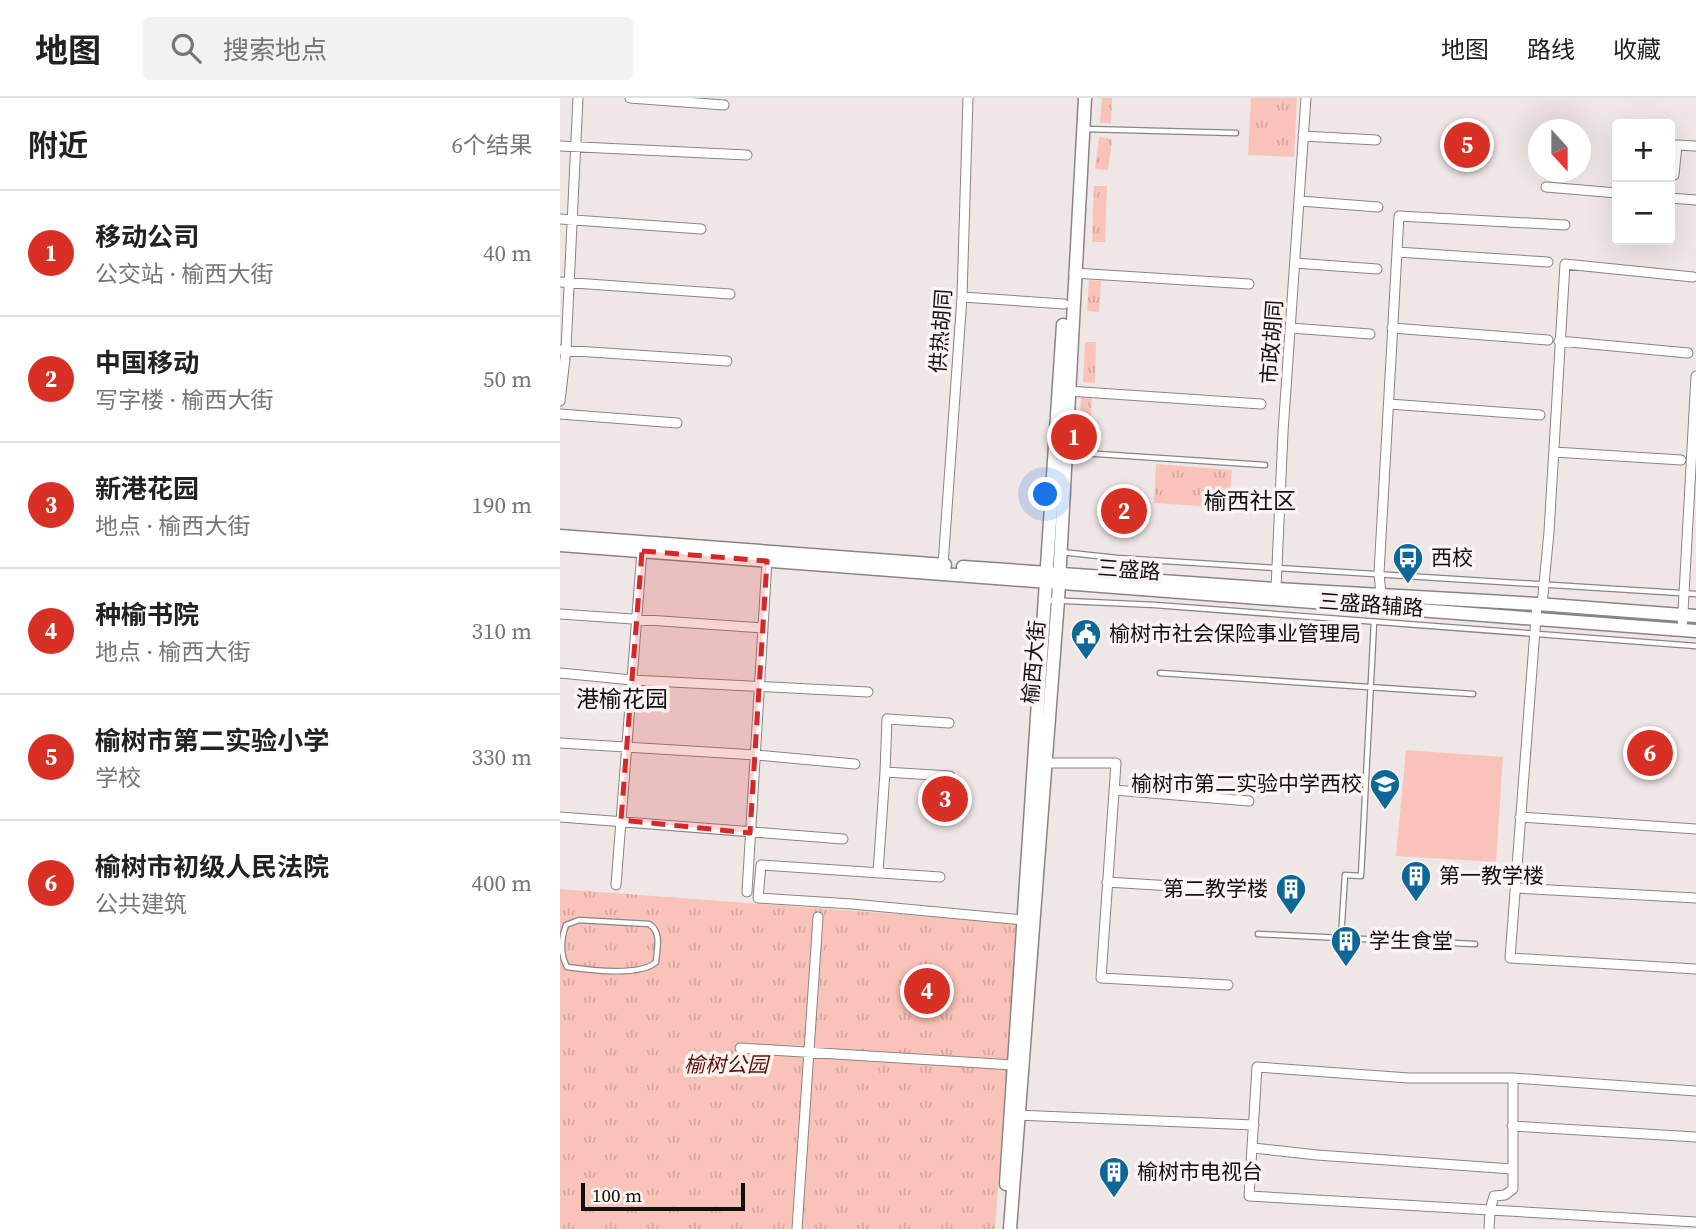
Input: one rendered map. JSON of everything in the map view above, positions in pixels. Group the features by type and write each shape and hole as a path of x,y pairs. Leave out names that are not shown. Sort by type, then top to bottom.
{"main road":[{"name":"榆西大街","path":"1010,1229 1039,763 1044,600 1052,578 1054,552 1064,304 1078,98"},
{"name":"榆西大街","path":"1060,451 1068,391 1085,98"},
{"name":"三盛路","path":"560,536 943,565 1052,578 1379,606 1535,626 1696,631"},
{"name":"三盛路","path":"560,545 767,561 1539,604 1689,616"},
{"name":"榆西大街","path":"1003,1229 1015,1115 1013,1065 1023,920 1058,600 1052,578"}],"street":[{"path":"560,401 564,282 573,220 578,98"},
{"path":"630,98 724,105"},
{"name":"供热胡同","path":"943,565 961,297 968,98"},
{"name":"市政胡同","path":"1276,589 1306,98"},
{"path":"1303,136 1376,140"},
{"path":"1675,165 1677,145 1696,146"},
{"path":"560,146 747,155"},
{"path":"1546,187 1612,193"},
{"path":"1675,198 1696,200"},
{"path":"1300,201 1378,206"},
{"path":"1381,596 1379,573 1399,216 1565,225"},
{"path":"560,219 701,229"},
{"path":"1397,253 1548,262"},
{"path":"1295,263 1377,269"},
{"path":"1693,277 1564,264 1545,584 1535,626 1510,958 1696,969"},
{"path":"1074,273 1249,284"},
{"path":"564,282 730,294"},
{"path":"961,297 1064,304"},
{"path":"1291,328 1370,334"},
{"path":"1392,328 1548,340"},
{"path":"1559,341 1688,353"},
{"path":"563,350 727,361"},
{"path":"1682,630 1689,616 1683,593 1696,376"},
{"path":"1068,391 1261,404"},
{"path":"1389,404 1540,415"},
{"path":"560,414 677,423"},
{"path":"1554,452 1681,460"},
{"path":"616,885 642,551"},
{"path":"747,892 767,561"},
{"path":"560,614 763,628"},
{"path":"560,673 632,680 868,692"},
{"path":"878,872 887,719 949,723"},
{"path":"560,743 855,764"},
{"path":"1039,763 1116,763 1101,978 1228,985"},
{"path":"885,772 950,776"},
{"path":"1114,790 1249,801"},
{"path":"560,817 843,839"},
{"path":"1520,817 1696,829"},
{"path":"940,877 761,865 758,898 1023,920"},
{"path":"1107,882 1237,890"},
{"path":"1515,888 1696,898"},
{"path":"797,1229 818,916"},
{"path":"740,1048 1013,1065"},
{"path":"1696,1091 1513,1078 1409,1078 1257,1067 1250,1196 1696,1222"},
{"path":"1489,1229 1494,1196 1505,1195 1513,1189 1513,1078"},
{"path":"1015,1115 1254,1125"},
{"path":"1512,1126 1696,1138"},
{"path":"1253,1148 1512,1169"}],"lane":[{"path":"1082,128 1236,132"},
{"path":"1060,451 1265,465"},
{"name":"三盛路辅路","path":"1054,552 1696,594"},
{"name":"三盛路辅路","path":"1044,600 1154,605 1374,622 1535,626 1696,646"},
{"path":"1342,938 1345,875 1362,876 1374,622"},
{"path":"1160,673 1372,685 1473,694"},
{"path":"579,920 649,924 655,927 658,935 656,962 652,966 614,972 567,967 562,959 562,936 566,925 579,920"},
{"path":"1258,934 1475,944"}],"highlighted area":[{"path":"642,551 767,561 750,833 621,820"}],"green space":[{"path":"1102,98 1112,98 1111,123 1100,123"},
{"path":"1251,98 1297,98 1294,157 1248,155"},
{"path":"1099,137 1112,139 1108,170 1095,169"},
{"path":"1094,186 1107,186 1105,242 1092,242"},
{"path":"1089,280 1101,281 1099,312 1087,311"},
{"path":"1085,342 1096,342 1095,383 1083,382"},
{"path":"1081,396 1092,397 1090,436 1079,436"},
{"path":"1156,464 1232,470 1229,508 1154,503"},
{"path":"1406,750 1503,757 1496,862 1396,856"},
{"name":"榆树公园","path":"560,889 1017,923 995,1229 560,1229"}],"place":[{"name":"榆树市第二实验小学","path":"1467,145"},
{"name":"移动公司","path":"1074,437"},
{"name":"中国移动","path":"1124,511"},
{"name":"西校","path":"1408,585"},
{"name":"榆树市社会保险事业管理局","path":"1086,661"},
{"name":"榆树市初级人民法院","path":"1650,753"},
{"name":"新港花园","path":"945,799"},
{"name":"榆树市第二实验中学西校","path":"1385,811"},
{"name":"第一教学楼","path":"1416,903"},
{"name":"第二教学楼","path":"1291,916"},
{"name":"学生食堂","path":"1346,968"},
{"name":"种榆书院","path":"927,991"},
{"name":"榆树市电视台","path":"1114,1199"}],"district":[{"name":"榆西社区","path":"1250,501"},
{"name":"港榆花园","path":"622,699"}]}
